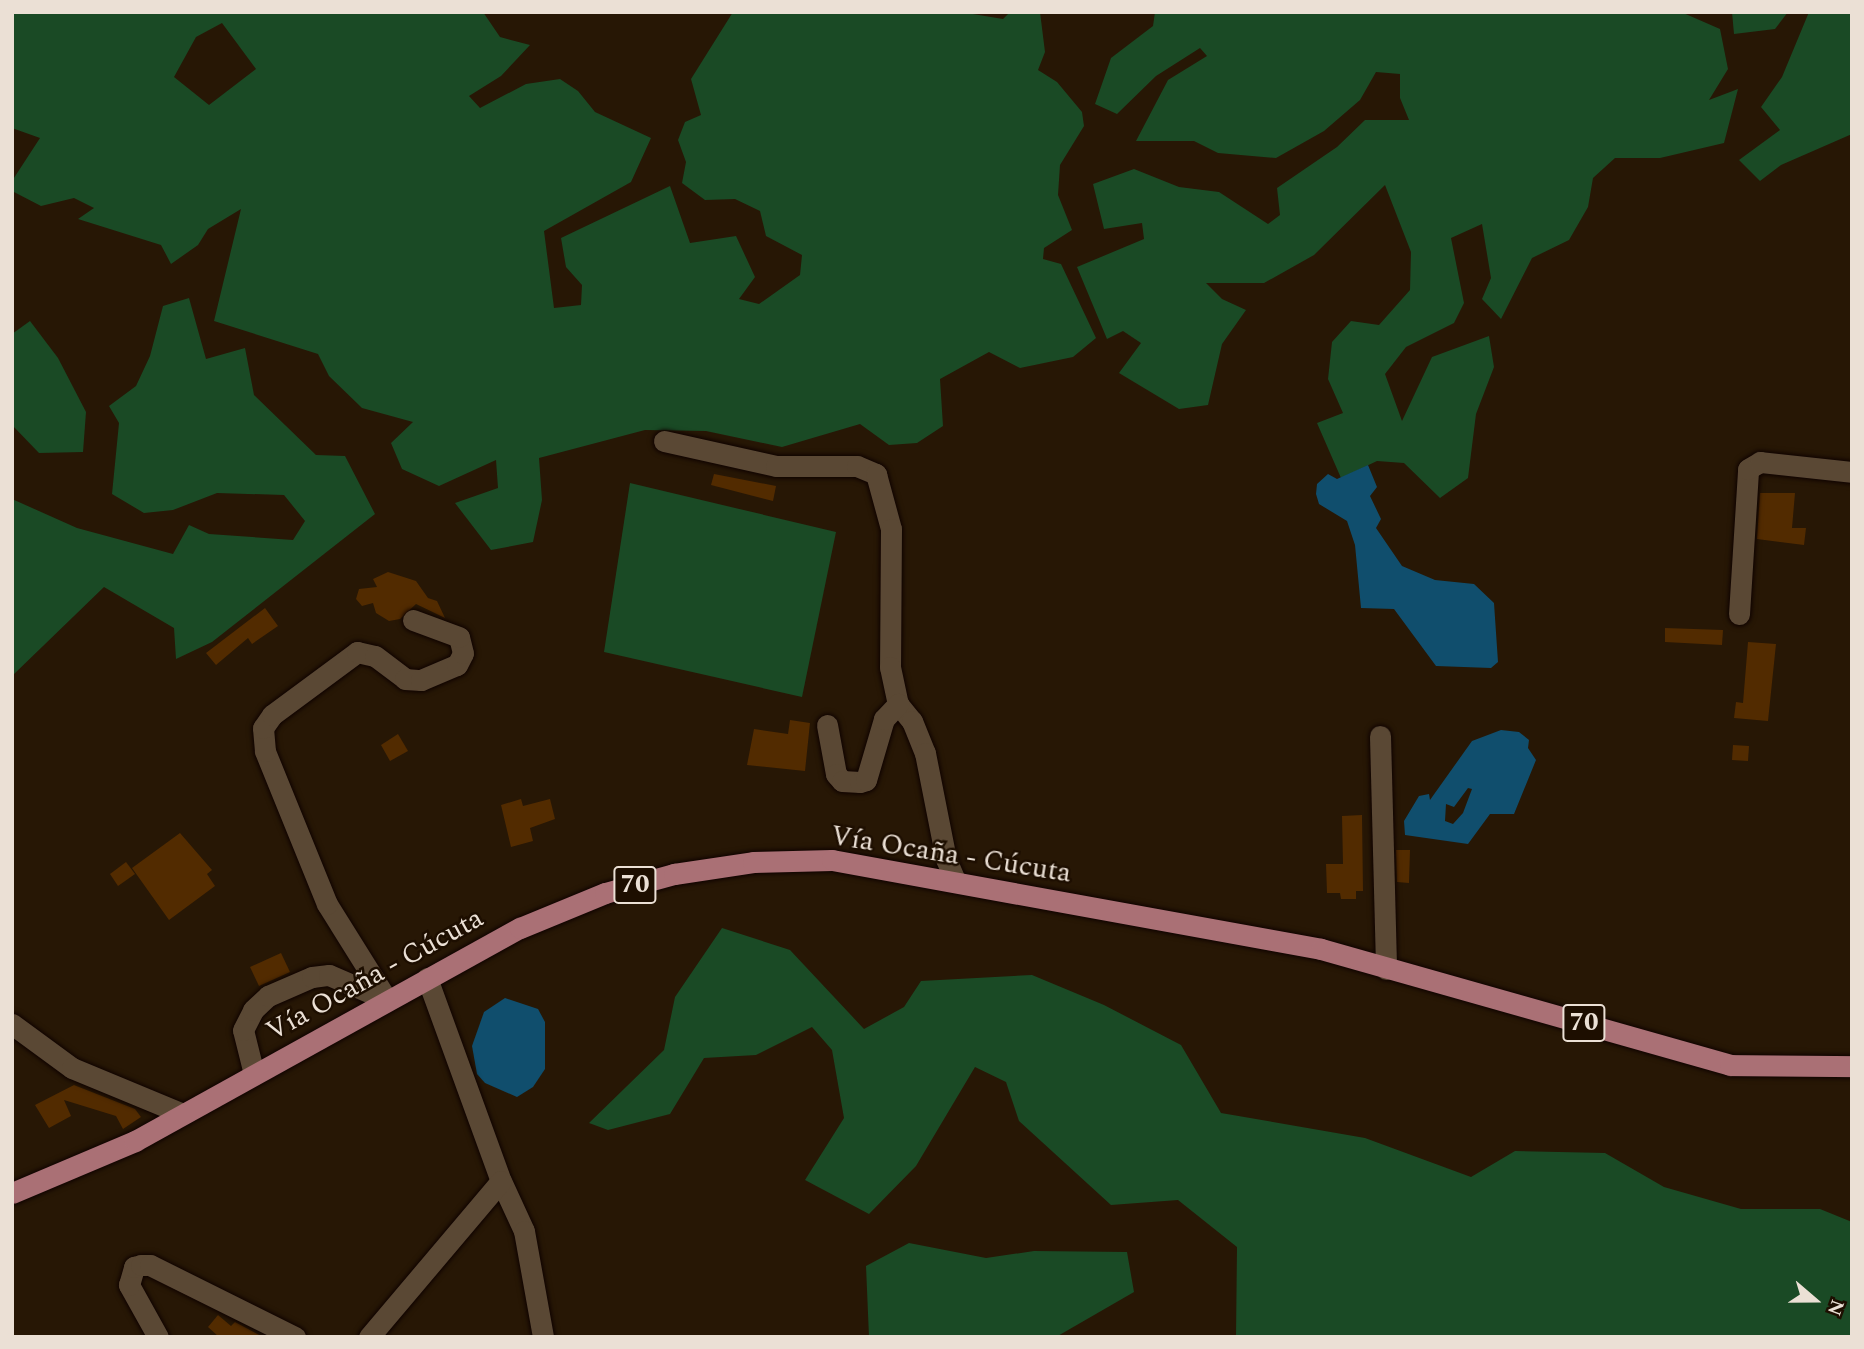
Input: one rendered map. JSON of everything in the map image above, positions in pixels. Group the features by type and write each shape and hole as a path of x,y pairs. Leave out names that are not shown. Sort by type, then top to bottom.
{"main road":[{"name":"Vía Ocaña - Cúcuta","path":"12,1193 85,1166 520,928 605,893 674,874 753,862 832,860 1321,949 1730,1065 1852,1066"}],"street":[{"path":"664,442 776,466 857,466 876,474 891,529 890,667 898,704 912,721 925,753 946,859 956,882"},
{"path":"1739,614 1748,469 1752,464 1852,472"},
{"path":"387,1000 327,904 265,751 263,728 272,715 357,652 374,656 405,678 439,676 457,665 463,653 459,637 414,620"},
{"path":"827,725 836,774 842,781 860,782 866,780 884,719 898,704"},
{"path":"1380,736 1386,969"},
{"path":"254,1074 243,1030 253,1010 268,996 313,977 329,975 387,1000"},
{"path":"427,978 501,1181 524,1231 543,1337"},
{"path":"12,1024 72,1068 183,1114"},
{"path":"369,1337 501,1181"},
{"path":"158,1337 129,1285 134,1267 150,1265 295,1337"}],"green space":[{"path":"12,12 483,12 500,37 530,45 501,76 469,96 480,108 526,84 560,79 578,91 595,112 651,138 631,182 544,231 554,308 581,305 582,285 566,267 561,238 670,186 690,243 736,236 755,277 739,299 759,304 800,275 802,255 766,236 760,211 735,199 705,200 682,183 686,162 678,140 685,122 701,115 691,79 733,12 961,12 1003,19 1010,12 1040,12 1045,52 1038,70 1057,82 1082,112 1084,126 1060,165 1058,195 1072,230 1044,248 1043,259 1061,264 1096,338 1073,357 1020,368 989,352 940,379 943,426 917,443 889,445 860,424 782,447 706,431 645,430 539,458 542,500 533,542 491,550 455,503 498,488 496,460 439,486 402,469 391,443 413,422 362,408 329,376 318,354 214,321 241,209 208,229 198,245 171,264 161,245 78,219 94,208 74,198 41,206 12,191 12,181 40,138 12,128","holes":["222,23 256,69 209,105 174,77 196,37"]},
{"path":"1155,12 1681,12 1720,29 1728,69 1709,100 1738,89 1724,143 1660,158 1615,158 1593,178 1588,207 1569,240 1532,258 1501,319 1482,299 1491,278 1482,224 1451,238 1464,303 1454,323 1406,347 1385,374 1402,421 1432,357 1489,336 1494,367 1476,414 1468,478 1440,498 1404,463 1377,461 1341,478 1317,423 1343,413 1328,379 1332,342 1351,321 1379,325 1410,290 1411,252 1385,185 1314,255 1264,283 1206,283 1222,299 1246,310 1222,344 1208,405 1179,409 1119,373 1141,343 1123,331 1107,339 1077,267 1144,239 1142,223 1104,229 1093,184 1134,169 1179,187 1219,192 1268,224 1280,215 1277,188 1337,147 1365,120 1409,120 1400,98 1400,74 1376,72 1360,100 1324,131 1276,158 1218,153 1194,141 1136,141 1168,80 1207,56 1200,48 1156,76 1117,114 1095,104 1111,58 1153,26"},
{"path":"1732,12 1788,12 1775,29 1734,34"},
{"path":"1809,12 1852,12 1852,134 1781,165 1760,181 1739,160 1780,130 1761,107 1782,77"},
{"path":"189,298 206,359 245,348 254,395 316,455 345,456 375,514 212,642 176,659 174,628 104,587 12,676 12,499 77,528 173,554 189,525 209,534 293,540 305,521 284,495 217,493 173,510 144,513 112,494 119,423 109,406 136,386 150,356 163,306"},
{"path":"30,321 58,358 86,412 83,452 39,453 12,425 12,334"},
{"path":"630,483 836,532 802,697 604,652"},
{"path":"722,928 790,950 864,1029 904,1007 921,981 1032,975 1104,1005 1181,1045 1221,1113 1365,1138 1471,1177 1515,1151 1605,1153 1664,1187 1741,1209 1820,1209 1852,1222 1852,1337 1236,1337 1237,1247 1178,1200 1111,1205 1019,1121 1006,1082 975,1067 916,1166 869,1214 805,1180 844,1118 832,1050 812,1027 756,1055 704,1058 670,1114 608,1130 589,1123 664,1050 675,997"},
{"path":"909,1243 986,1258 1034,1251 1127,1252 1134,1292 1056,1337 869,1337 866,1266"}],"water":[{"path":"1368,465 1377,487 1370,496 1381,519 1376,528 1402,566 1435,580 1474,584 1494,603 1498,662 1491,668 1436,666 1394,609 1361,608 1355,545 1347,521 1319,504 1316,494 1317,484 1328,474 1337,479"},
{"path":"1501,730 1519,732 1529,740 1528,748 1536,760 1514,814 1490,814 1468,844 1405,835 1404,821 1419,796 1429,794 1430,800 1472,741","holes":["1468,788 1472,789 1463,813 1453,824 1445,821 1446,804 1454,807"]},
{"path":"505,998 538,1009 545,1022 545,1069 533,1087 517,1097 485,1083 477,1074 472,1046 484,1012"}],"building":[{"path":"714,474 776,486 773,501 711,485"},
{"path":"1760,493 1795,493 1792,528 1806,528 1804,545 1757,539"},
{"path":"388,572 416,581 428,598 437,601 445,618 416,604 400,619 389,621 376,613 373,603 362,606 356,599 359,589 377,587 373,579"},
{"path":"265,608 278,626 252,644 248,638 216,665 206,653"},
{"path":"1665,628 1723,630 1722,645 1665,642"},
{"path":"1748,642 1776,644 1768,721 1734,718 1736,702 1743,703"},
{"path":"790,720 810,723 805,771 747,765 754,729 788,734"},
{"path":"398,734 408,751 390,761 381,745"},
{"path":"1733,745 1749,746 1748,761 1732,760"},
{"path":"521,799 523,806 550,799 555,819 530,828 533,841 511,847 501,805"},
{"path":"1362,815 1363,891 1356,891 1356,899 1341,899 1340,893 1327,893 1326,864 1343,864 1342,816"},
{"path":"180,833 212,870 207,874 215,886 169,920 132,868"},
{"path":"1396,850 1410,850 1409,883 1397,882"},
{"path":"126,862 135,874 118,886 110,874"},
{"path":"281,953 290,972 259,986 250,967"},
{"path":"74,1085 135,1109 141,1117 123,1129 116,1116 64,1100 71,1116 49,1128 35,1105"},
{"path":"218,1315 231,1326 235,1322 263,1337 219,1337 208,1327"}]}
